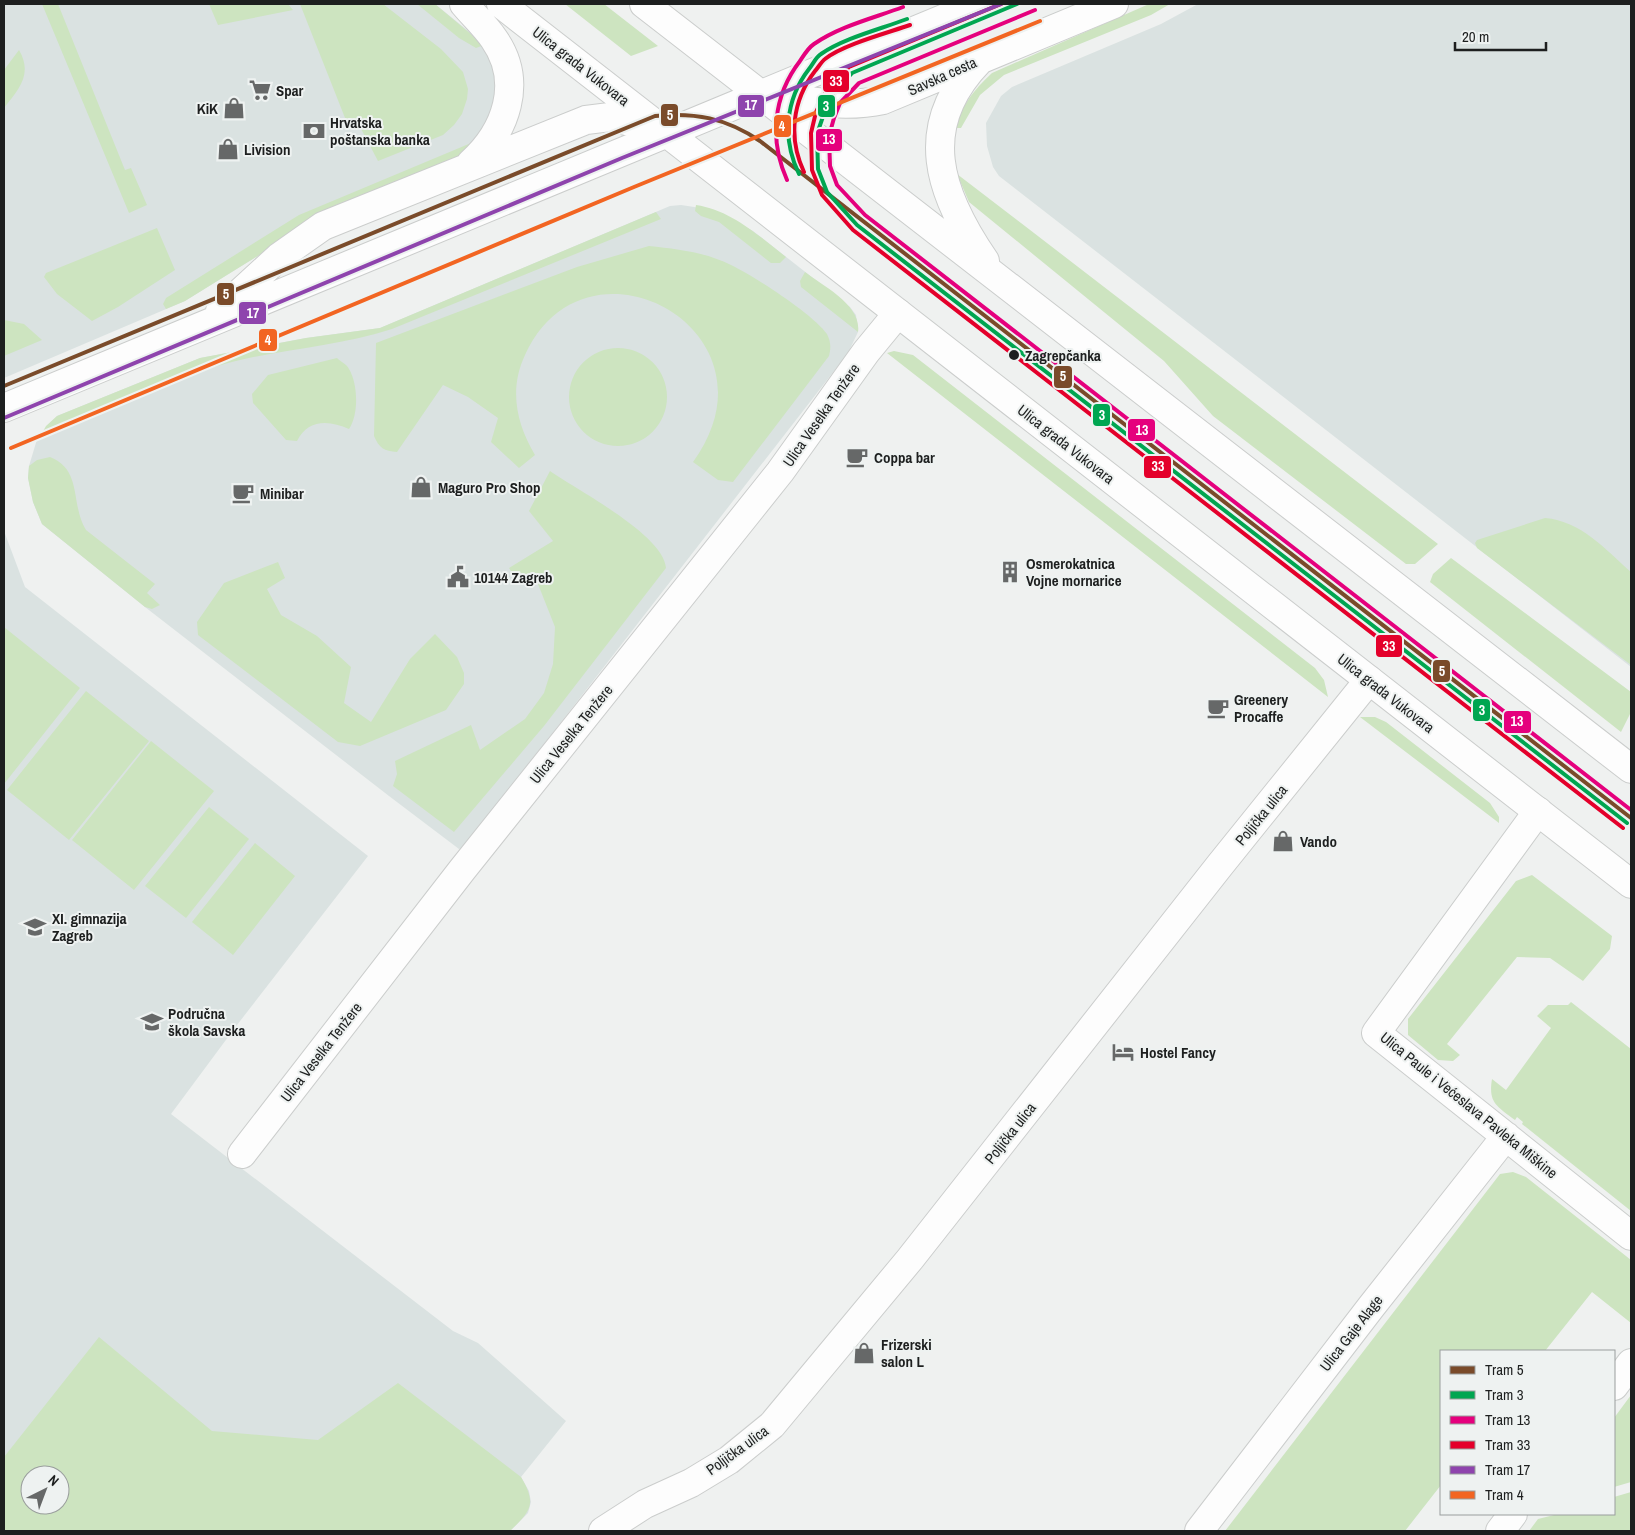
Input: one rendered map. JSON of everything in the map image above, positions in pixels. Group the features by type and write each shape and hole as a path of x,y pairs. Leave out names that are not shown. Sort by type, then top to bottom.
{"main road":[{"path":"464,4 494,39 502,54 509,79 510,96 506,112 491,142 464,168"},
{"name":"Ulica grada Vukovara","path":"501,4 1631,884"},
{"path":"644,4 1631,769"},
{"path":"4,408 979,4"},
{"name":"Savska cesta","path":"760,94 823,104 868,104 896,96 1114,4"},
{"path":"981,59 958,87 947,109 938,142 940,165 947,192 976,248 996,277"},
{"path":"209,323 279,257 323,226 572,125 598,117 638,123 667,133"},
{"name":"Ulica Veselka Tenžere","path":"242,1154 462,870 780,472 866,352 898,313"},
{"name":"Poljička ulica","path":"602,1531 645,1504 692,1483 729,1460 752,1444 772,1425 910,1260 1220,865 1369,680"},
{"name":"Ulica Paule i Većeslava Pavleka Miškine","path":"1538,811 1376,1033 1631,1236"},
{"name":"Ulica Gaje Alage","path":"1199,1531 1371,1307 1506,1136"},
{"path":"1615,1385 1631,1363"},
{"path":"1500,1531 1512,1515"}],"shaded area":[{"path":"4,4 435,4 477,38 493,58 499,90 483,138 290,236 185,301 4,378"},
{"path":"1198,4 1631,4 1631,667 999,176 993,167 987,146 986,123 1001,96 1012,87 1161,24"},
{"path":"681,205 714,210 753,231 850,307 856,315 858,332 848,353 464,847 459,849 389,796 145,607 42,524 33,502 28,478 29,466 38,436 57,416 200,358 306,338 380,328 670,206"},
{"path":"4,531 25,587 368,856 237,1025 171,1114 453,1331 478,1343 566,1421 521,1477 529,1491 531,1502 528,1513 510,1531 4,1531"}],"green space":[{"path":"42,4 58,4 125,170 131,168 147,205 129,213"},
{"path":"209,4 288,4 293,10 218,25"},
{"path":"300,4 383,4 441,49 463,72 468,89 462,114 454,125 443,135 378,161 359,125 349,128"},
{"path":"417,4 435,4 484,45 476,48 459,38"},
{"path":"565,4 604,4 658,46 631,56"},
{"path":"1149,4 1170,4 1151,15 1004,75 980,95 961,128 954,128 969,98 992,73"},
{"path":"19,50 25,67 24,74 19,88 4,108 4,70"},
{"path":"483,138 468,154 290,236 185,301 166,309 163,304 166,298 299,215"},
{"path":"957,174 1438,544 1415,564 1406,564 1213,416 1164,361 969,202"},
{"path":"696,205 721,212 733,218 786,257 780,263 771,263 719,222 701,216 695,211"},
{"path":"656,212 661,219 392,329 348,340 258,356 214,367 40,437 46,426 57,416 200,358 306,338 380,328"},
{"path":"157,228 175,270 118,307 92,321 57,294 44,277 46,273"},
{"path":"649,246 701,254 731,265 768,286 797,306 827,334 830,345 829,356 733,482 718,480 693,462 716,414 715,371 698,335 668,309 630,295 590,297 554,316 525,355 517,380 517,406 523,431 535,455 519,468 491,442 498,418 468,397 443,385 397,452 385,450 380,446 374,436 376,343 577,267"},
{"path":"805,272 831,290 848,305 858,322 858,332 801,287 800,281"},
{"path":"4,320 24,324 42,340 4,356"},
{"path":"618,348 637,352 652,363 663,378 667,397 663,416 652,431 637,442 618,446 599,442 584,431 573,416 569,397 573,378 584,363 599,352"},
{"path":"894,351 913,355 1315,668 1324,680 1328,697 887,353"},
{"path":"337,358 348,367 356,391 356,407 349,429 334,424 320,423 307,429 297,441 286,440 253,403 252,394 268,375"},
{"path":"50,457 67,470 72,479 81,520 86,530 155,584 147,593 160,605 152,609 145,607 42,524 33,502 28,478 29,466 37,460"},
{"path":"550,471 598,501 636,528 662,555 666,568 544,726 454,832 393,786 397,774 395,761 471,725 480,750 525,719 544,693 553,664 555,627 534,574 519,583 509,568 553,541 529,511"},
{"path":"1545,518 1570,524 1581,530 1631,572 1631,665 1477,548 1475,543 1477,540"},
{"path":"1451,558 1631,692 1631,712 1621,732 1430,582 1433,574"},
{"path":"278,562 285,578 267,589 281,615 317,636 351,667 344,703 371,722 410,659 435,634 457,657 464,673 464,684 446,710 360,746 338,742 198,635 197,622 224,583"},
{"path":"4,627 80,688 4,784"},
{"path":"86,691 149,741 69,840 7,790"},
{"path":"1360,717 1375,717 1386,722 1490,803 1499,817 1499,823"},
{"path":"151,741 214,791 134,890 72,840"},
{"path":"209,807 249,839 186,918 145,886"},
{"path":"255,843 295,876 233,955 192,922"},
{"path":"1532,875 1612,936 1610,949 1583,981 1550,958 1517,957 1447,1044 1460,1055 1453,1061 1438,1060 1408,1035 1408,1019 1516,881"},
{"path":"1571,1002 1631,1049 1631,1211 1522,1124 1523,1122 1517,1117 1515,1120 1503,1111 1495,1103 1491,1094 1492,1079 1506,1090 1551,1028 1537,1016 1548,1005 1568,1005"},
{"path":"1513,1172 1526,1177 1631,1260 1631,1323 1592,1292 1546,1350 1440,1350 1440,1486 1405,1531 1225,1531 1500,1174"},
{"path":"99,1337 212,1431 318,1440 398,1383 521,1477 529,1494 530,1501 523,1518 510,1531 4,1531 4,1457"},
{"path":"1631,1395 1631,1482 1615,1487 1615,1417"},
{"path":"1631,1492 1631,1531 1529,1531 1538,1519 1554,1515 1615,1515 1615,1497"}],"tram line":[{"name":"33","path":"1001,4 849,67 825,93 816,112 811,133 812,170 822,195 853,230 1623,828"},
{"name":"17","path":"4,418 622,158 1001,4"},
{"name":"3","path":"1017,4 852,73 830,96 817,134 818,169 827,192 857,225 1627,823"},
{"name":"13","path":"787,180 781,165 776,134 779,103 791,75 803,56 812,46 835,32 903,7"},
{"name":"13","path":"1035,10 859,83 840,103 829,136 830,166 837,185 865,215 1631,810"},
{"name":"3","path":"799,174 790,147 788,134 791,107 801,81 818,57 830,48 907,19"},
{"name":"4","path":"11,448 634,187 1040,21"},
{"name":"33","path":"804,172 796,146 795,120 801,95 815,71 825,59 842,49 910,25"},
{"name":"5","path":"4,386 655,116 684,115 710,118 735,127 760,141 1631,818"}],"place":[{"name":"Spar","path":"260,90"},
{"name":"KiK","path":"234,108"},
{"name":"Hrvatska poštanska banka","path":"314,131"},
{"name":"Livision","path":"228,149"},
{"name":"Zagrepčanka","path":"1014,355"},
{"name":"Coppa bar","path":"857,457"},
{"name":"Maguro Pro Shop","path":"421,487"},
{"name":"Minibar","path":"243,493"},
{"name":"Osmerokatnica Vojne mornarice","path":"1010,572"},
{"name":"10144 Zagreb","path":"458,577"},
{"name":"Greenery Procaffe","path":"1218,708"},
{"name":"Vando","path":"1283,841"},
{"name":"XI. gimnazija Zagreb","path":"35,927"},
{"name":"Područna škola Savska","path":"152,1022"},
{"name":"Hostel Fancy","path":"1123,1052"},
{"name":"Frizerski salon L","path":"864,1353"}]}
